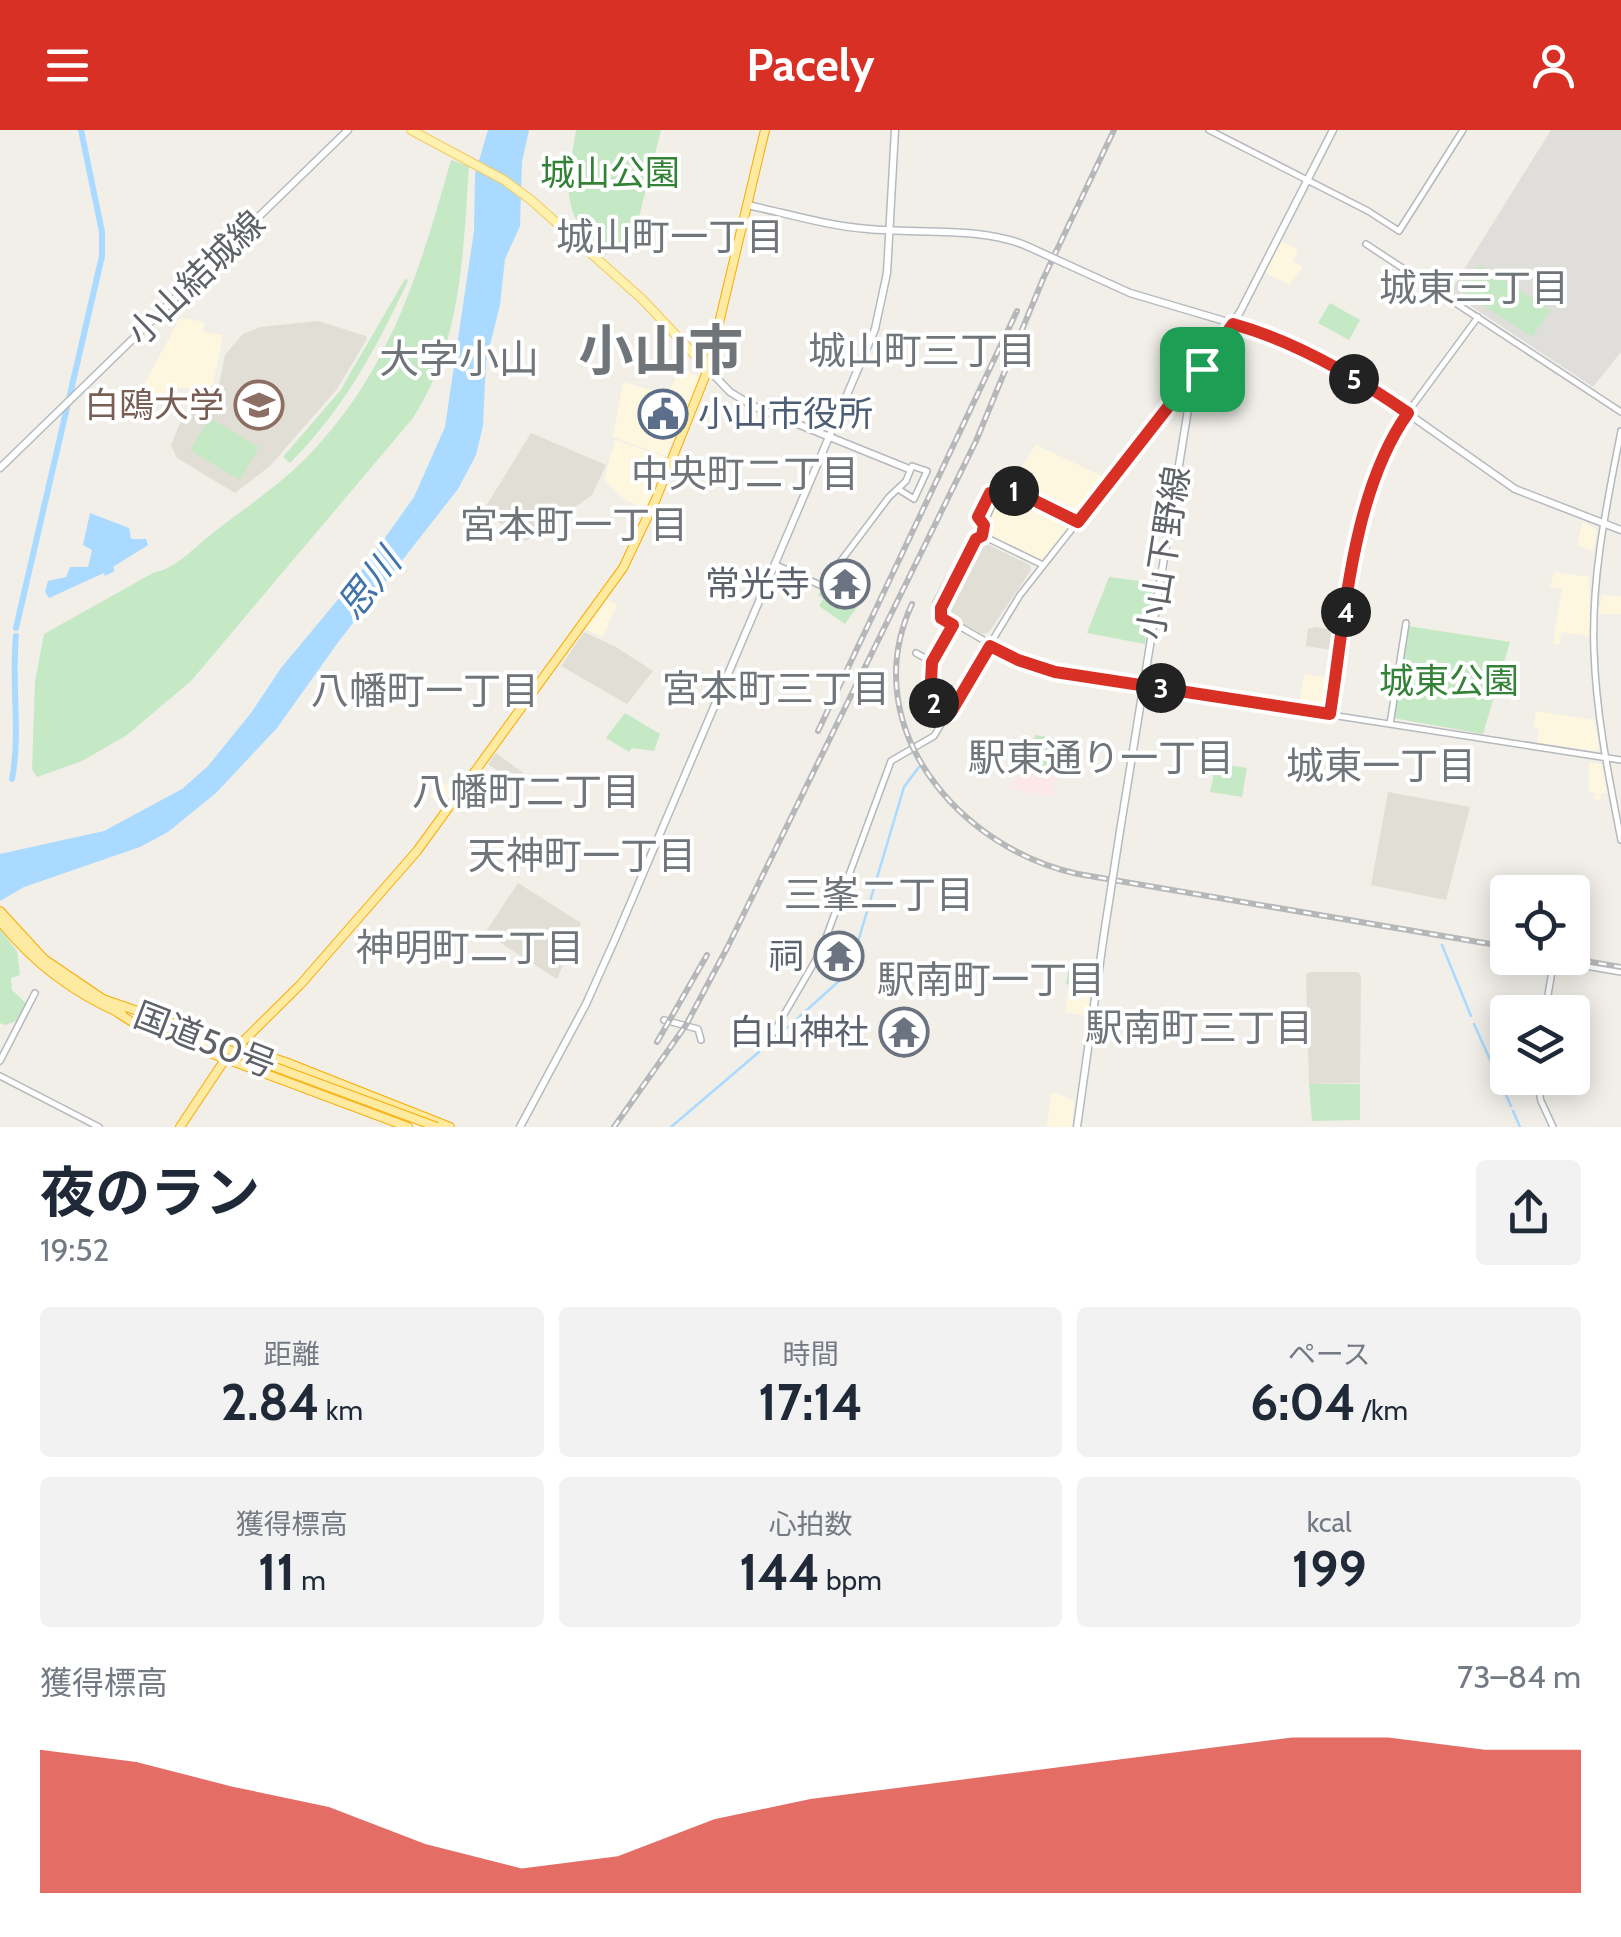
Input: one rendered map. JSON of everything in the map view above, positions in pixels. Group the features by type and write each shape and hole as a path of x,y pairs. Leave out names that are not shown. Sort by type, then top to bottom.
{"highway":[{"path":"180,1127 226,1058 300,985 418,851 606,594 645,526 708,369 765,130"},
{"name":"国道50号","path":"0,912 17,937 56,969 103,999 193,1039 422,1127"},
{"name":"国道50号","path":"0,921 59,980 118,1013 436,1127"},
{"path":"103,999 288,1063 450,1127"},
{"path":"118,1013 140,1026 408,1127"}],"main road":[{"name":"小山結城線","path":"0,468 348,130"},
{"path":"411,130 446,146"},
{"path":"421,130 504,180 579,240 724,387 745,402 909,472"},
{"path":"520,1127 586,1004 776,566 874,328 885,288 895,130"},
{"name":"小山下野線","path":"1077,1127 1190,397 1206,362 1233,324 1333,130"},
{"path":"746,205 858,228 999,238 1028,247 1141,297 1290,345 1366,385 1515,488 1621,530"}],"street":[{"path":"1208,130 1368,211 1398,231 1463,130"},
{"path":"1366,244 1621,412"},
{"path":"1330,714 1364,510 1382,460 1408,413 1478,317"},
{"path":"768,1042 816,962 890,762 934,736 1004,618 1043,565 1172,402 1190,397"},
{"path":"1621,431 1596,577 1593,638 1598,701 1621,840"},
{"path":"776,566 822,586 909,472 915,466 927,471 914,499 898,489"},
{"path":"982,536 997,493 1005,486 1078,522"},
{"path":"982,536 1043,565"},
{"path":"982,536 976,539 942,606 941,618 1039,668 1621,760"},
{"path":"1390,724 1406,623"},
{"path":"951,712 930,701 932,662 953,625"},
{"path":"916,653 932,662"},
{"path":"1590,966 1621,972"},
{"path":"0,1061 35,993"},
{"path":"664,1020 698,1029 701,1040"},
{"path":"0,1076 99,1127"},
{"path":"1540,1095 1553,1127"}],"shaded area":[{"path":"1551,130 1621,130 1621,352 1593,387 1450,292"},
{"path":"1283,242 1298,250 1293,262 1303,267 1289,285 1264,272"},
{"path":"180,318 205,322 203,332 223,335 213,385 207,389 181,388 135,402"},
{"name":"白鴎大学","path":"318,321 367,339 337,389 270,466 235,493 177,458 171,445 180,423 191,408 213,395 225,355 243,334 260,327"},
{"path":"682,367 700,378 666,456 613,437 623,382 667,394"},
{"path":"531,433 606,465 592,495 526,541 483,511"},
{"path":"615,440 665,457 647,510 622,498 604,479"},
{"path":"1036,445 1106,478 1076,517 1010,484"},
{"path":"1004,490 1071,524 1045,558 1037,559 985,532"},
{"path":"1583,521 1597,530 1593,551 1577,545"},
{"path":"985,543 1030,565 1031,570 989,632 982,634 947,615 946,610 979,545"},
{"path":"1554,572 1589,577 1590,636 1561,632 1560,644 1553,643 1562,589 1550,587"},
{"path":"1602,595 1621,596 1621,614 1598,614"},
{"path":"607,599 617,605 603,637 585,629"},
{"path":"1308,629 1340,631 1337,651 1306,646"},
{"path":"584,632 653,671 627,704 561,666"},
{"path":"1304,674 1331,678 1328,709 1299,706"},
{"path":"1536,711 1594,720 1599,747 1595,751 1537,743 1539,729 1533,727"},
{"path":"496,753 525,774 517,784 488,764"},
{"path":"1589,762 1601,764 1607,793 1601,793 1600,800 1589,792"},
{"path":"1029,766 1056,770 1052,796 1010,789"},
{"path":"455,777 463,782 445,807 430,796 441,782 449,786"},
{"path":"1388,792 1470,807 1446,900 1371,885"},
{"path":"518,883 581,923 557,979 485,933"},
{"path":"1358,972 1361,976 1360,1083 1309,1084 1306,974"},
{"path":"1068,989 1091,992 1087,1016 1065,1012"},
{"path":"1051,1094 1074,1101 1072,1127 1047,1127"}],"green space":[{"name":"城山公園","path":"576,130 661,130 635,233 605,255 590,240 573,212 569,184"},
{"path":"451,160 469,166 457,296 442,359 413,418 191,681 127,735 82,761 37,777 32,769 35,682 44,634 176,563 282,480 334,426 359,392 398,320 427,242"},
{"path":"1480,265 1551,310 1532,337 1461,291"},
{"path":"405,279 407,283 395,308 356,379 290,463 283,457 340,391"},
{"path":"1330,303 1360,320 1349,340 1318,323"},
{"path":"210,418 259,447 240,480 190,450"},
{"path":"1109,577 1155,583 1145,644 1087,633"},
{"path":"854,584 867,593 845,624 819,606 823,599 818,595 823,588 847,594"},
{"name":"城東公園","path":"1408,626 1510,642 1483,734 1393,718"},
{"path":"625,713 660,734 654,751 632,748 629,752 606,738"},
{"path":"1035,735 1061,739 1056,767 1030,764"},
{"path":"1216,763 1247,768 1242,797 1210,792"},
{"path":"0,929 17,951 20,975 11,978 12,990 26,1003 19,1020 5,1025 0,1023"},
{"path":"1070,959 1093,962 1090,988 1066,984"},
{"path":"1309,1084 1360,1084 1360,1120 1312,1121"}],"water":[{"name":"思川","path":"488,130 529,130 522,162 520,226 505,259 500,305 486,361 483,426 476,455 458,489 339,641 277,728 216,793 168,832 140,847 24,887 0,901 0,854 104,831 182,789 208,766 281,668 360,573 414,497 445,427 474,231 475,174"},
{"path":"90,513 129,528 131,539 146,539 148,545 113,567 115,571 49,598 45,592 48,581 66,577 70,567 88,567 92,550 83,545"}],"waterway":[{"path":"16,628 102,256 102,232 81,130"},
{"path":"12,779 16,744 16,636"},
{"path":"778,1036 849,972 904,787 919,767"},
{"path":"1442,945 1471,1016"},
{"path":"1474,1024 1511,1106"},
{"path":"671,1127 759,1052"},
{"path":"1513,1111 1520,1127"}],"railway":[{"path":"614,1127 686,1025 727,948 976,441 1043,279 1114,130"},
{"path":"818,731 1017,311"},
{"path":"912,604 898,650 897,695 908,737 929,776 959,810 994,839 1035,860 1078,874 1490,944"},
{"path":"657,1042 707,955"},
{"path":"1590,962 1621,967"}],"place":[{"name":"白鴎大学","path":"259,405"},
{"name":"小山市役所","path":"663,414"},
{"name":"常光寺","path":"845,584"},
{"name":"祠","path":"839,956"},
{"name":"白山神社","path":"904,1032"}],"district":[{"name":"城山町一丁目","path":"670,237"},
{"name":"城東三丁目","path":"1474,288"},
{"name":"小山市","path":"661,351"},
{"name":"城山町三丁目","path":"922,351"},
{"name":"大字小山","path":"459,359"},
{"name":"中央町二丁目","path":"745,474"},
{"name":"宮本町一丁目","path":"574,525"},
{"name":"宮本町三丁目","path":"776,689"},
{"name":"八幡町一丁目","path":"425,691"},
{"name":"駅東通り一丁目","path":"1101,758"},
{"name":"城東一丁目","path":"1381,766"},
{"name":"八幡町二丁目","path":"526,792"},
{"name":"天神町一丁目","path":"582,856"},
{"name":"三峯二丁目","path":"879,895"},
{"name":"神明町二丁目","path":"470,948"},
{"name":"駅南町一丁目","path":"991,980"},
{"name":"駅南町三丁目","path":"1199,1028"}],"route":[{"path":"1233,324 1290,345 1376,391 1408,413 1382,460 1361,520 1330,714 1055,672 990,646 951,712 930,701 932,662 953,625 941,618 941,608 976,539 982,536 984,525 978,517 990,493 1005,486 1078,522 1172,402 1190,397 1202,369 1233,324"}]}
